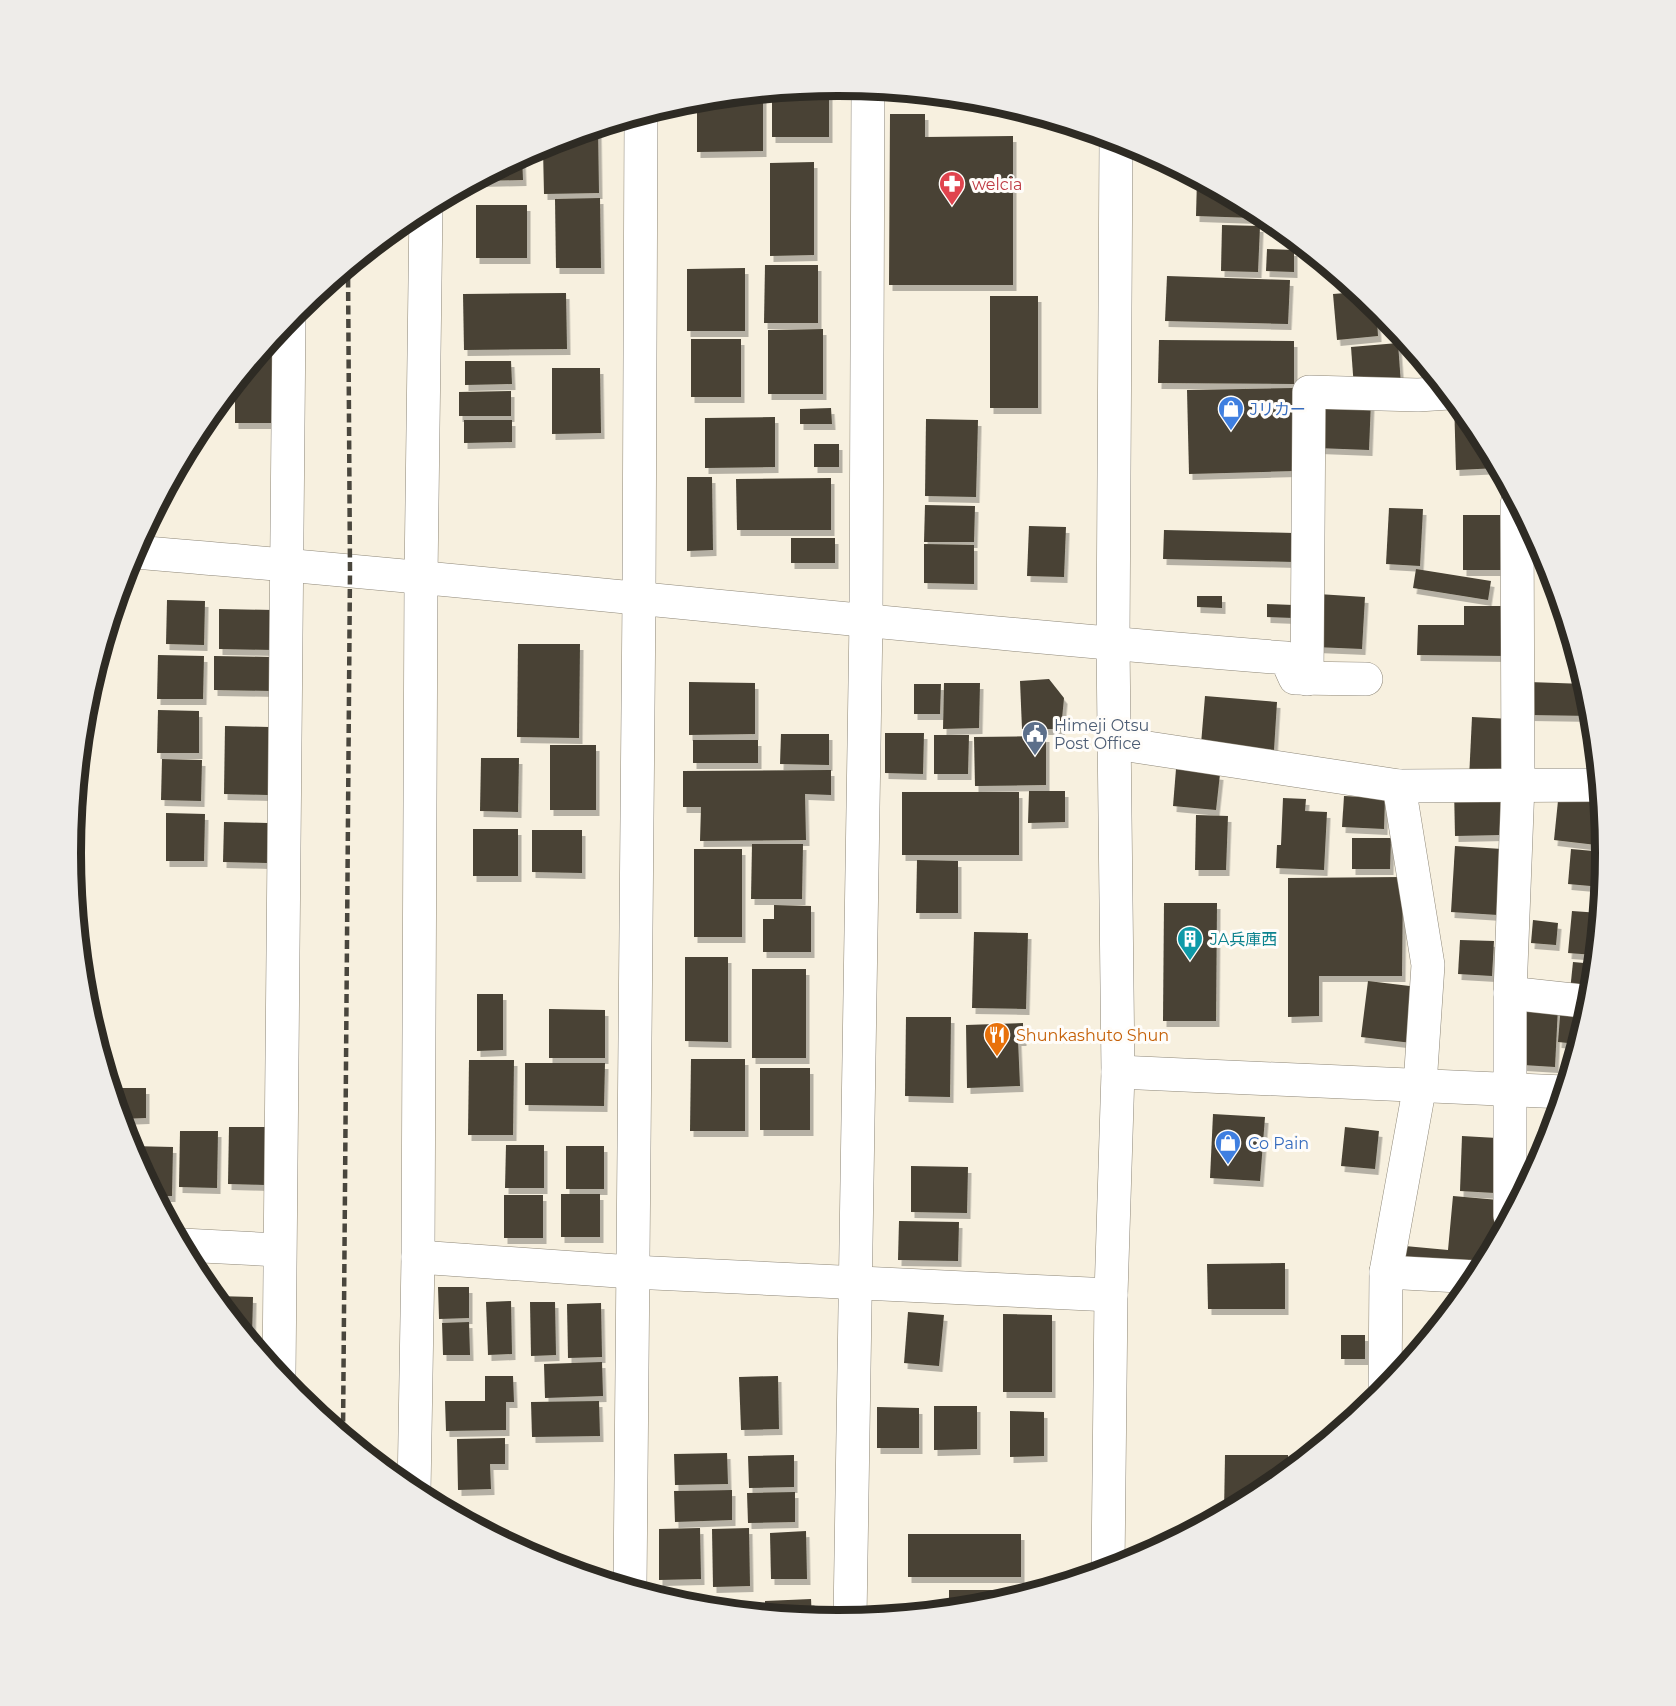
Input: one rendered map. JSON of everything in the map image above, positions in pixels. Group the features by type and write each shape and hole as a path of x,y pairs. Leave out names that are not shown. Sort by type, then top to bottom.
{"street":[{"path":"850,1610 866,620 868,97"},
{"path":"630,1580 641,122"},
{"path":"1108,1560 1118,1072 1113,644 1116,149"},
{"path":"414,1480 426,218"},
{"path":"279,1363 289,333"},
{"path":"1297,668 1309,392 1440,394"},
{"path":"1510,1201 1510,993 1518,784 1517,518"},
{"path":"144,553 288,564 1113,644 1366,679"},
{"path":"1115,743 1399,786 1592,785"},
{"path":"1385,1375 1386,1272 1420,1085 1428,965 1399,786"},
{"path":"1510,993 1580,1001"},
{"path":"1118,1072 1556,1092"},
{"path":"191,1245 279,1250"},
{"path":"418,1257 632,1272 1112,1295"},
{"path":"1386,1272 1465,1276"}],"building":[{"path":"829,96 829,137 772,137 772,99"},
{"path":"763,100 763,151 697,152 697,110"},
{"path":"890,114 925,114 925,137 1013,136 1013,285 889,285"},
{"path":"598,135 599,193 544,194 543,156"},
{"path":"814,162 814,255 770,256 770,163"},
{"path":"522,165 523,180 490,181"},
{"path":"1197,187 1249,218 1196,216"},
{"path":"600,198 601,268 556,268 555,199"},
{"path":"476,205 527,205 527,258 476,258"},
{"path":"1222,225 1260,226 1258,272 1221,271"},
{"path":"1267,249 1294,250 1294,272 1266,271"},
{"path":"765,265 818,265 818,323 764,323"},
{"path":"745,268 745,331 687,331 687,269"},
{"path":"1167,276 1290,280 1288,324 1165,321"},
{"path":"566,293 567,349 464,350 463,294"},
{"path":"1346,293 1377,322 1378,336 1337,340 1333,294"},
{"path":"990,296 1038,296 1038,408 990,408"},
{"path":"823,329 823,394 768,394 768,330"},
{"path":"691,339 741,339 741,397 691,397"},
{"path":"1159,340 1294,341 1294,384 1158,383"},
{"path":"1397,343 1401,385 1354,388 1351,347"},
{"path":"275,348 273,423 235,423 235,395"},
{"path":"465,361 511,361 512,384 465,385"},
{"path":"552,368 600,368 601,433 552,434"},
{"path":"1424,374 1435,387 1424,387"},
{"path":"1294,388 1295,471 1189,474 1187,390"},
{"path":"511,391 511,416 459,416 459,392"},
{"path":"1319,398 1371,400 1369,450 1317,448"},
{"path":"831,408 832,424 800,424 800,409"},
{"path":"1454,414 1490,468 1456,470"},
{"path":"775,417 775,467 705,468 705,418"},
{"path":"926,419 978,420 976,497 925,496"},
{"path":"464,420 512,420 512,442 464,443"},
{"path":"814,444 839,444 839,467 814,467"},
{"path":"687,477 712,477 713,550 687,551"},
{"path":"831,478 831,530 737,530 736,479"},
{"path":"925,505 975,506 974,542 924,542"},
{"path":"1389,508 1423,509 1420,566 1386,564"},
{"path":"1463,515 1509,515 1509,570 1463,570"},
{"path":"1029,526 1066,527 1064,577 1027,576"},
{"path":"1164,530 1294,533 1294,562 1163,559"},
{"path":"791,538 835,538 835,563 791,563"},
{"path":"924,544 974,545 974,584 924,583"},
{"path":"1416,569 1491,581 1488,600 1413,588"},
{"path":"1318,594 1365,597 1362,649 1315,647"},
{"path":"1197,596 1222,596 1222,608 1197,607"},
{"path":"167,600 205,601 204,645 166,644"},
{"path":"1267,604 1294,605 1293,618 1267,617"},
{"path":"1464,606 1508,606 1508,656 1417,655 1418,625 1464,625"},
{"path":"219,609 274,610 273,650 219,649"},
{"path":"518,644 580,644 579,738 517,737"},
{"path":"158,655 204,656 203,699 157,699"},
{"path":"214,656 273,657 273,691 214,690"},
{"path":"1049,679 1064,698 1061,729 1022,729 1020,681"},
{"path":"689,682 755,683 755,734 689,735"},
{"path":"1529,682 1575,684 1582,716 1528,715"},
{"path":"944,683 980,683 979,728 943,729"},
{"path":"914,684 941,684 940,714 914,714"},
{"path":"1205,696 1277,702 1274,750 1201,744"},
{"path":"158,710 199,711 199,753 157,753"},
{"path":"1472,717 1511,719 1507,781 1469,779"},
{"path":"225,726 269,727 268,795 224,794"},
{"path":"885,733 924,733 923,774 885,773"},
{"path":"781,734 829,734 829,765 780,764"},
{"path":"934,735 969,735 968,774 934,774"},
{"path":"1046,736 1046,785 975,786 974,737"},
{"path":"693,740 758,740 758,763 693,763"},
{"path":"550,745 596,745 596,810 550,810"},
{"path":"481,758 519,758 518,812 480,811"},
{"path":"162,759 202,760 201,801 161,800"},
{"path":"1176,769 1220,774 1216,810 1173,806"},
{"path":"831,770 831,795 805,794 806,840 700,841 701,807 683,807 683,771"},
{"path":"1454,788 1500,788 1501,835 1455,836"},
{"path":"1029,791 1065,791 1065,822 1028,823"},
{"path":"1559,791 1592,795 1595,845 1554,840"},
{"path":"902,792 1019,792 1019,855 902,855"},
{"path":"1344,796 1385,798 1384,829 1342,827"},
{"path":"1283,798 1306,799 1305,811 1327,812 1324,870 1276,868 1277,845 1281,845"},
{"path":"166,813 205,814 204,861 166,861"},
{"path":"1196,815 1228,816 1226,870 1195,870"},
{"path":"224,822 268,823 267,863 223,862"},
{"path":"473,829 518,829 518,876 473,876"},
{"path":"532,830 582,830 582,873 532,872"},
{"path":"1352,838 1391,838 1390,869 1352,869"},
{"path":"752,844 803,844 802,899 751,899"},
{"path":"1455,846 1502,849 1498,915 1451,912"},
{"path":"694,849 742,849 742,937 694,937"},
{"path":"1571,849 1595,851 1594,886 1568,884"},
{"path":"917,860 958,861 958,913 916,913"},
{"path":"1403,877 1402,976 1319,976 1319,1016 1288,1017 1288,878"},
{"name":"JA兵庫西","path":"1164,903 1217,903 1216,1021 1163,1021"},
{"path":"774,905 811,906 811,952 763,952 763,919 774,919"},
{"path":"1572,911 1592,912 1589,955 1568,953"},
{"path":"1533,920 1558,923 1556,945 1531,943"},
{"path":"974,932 1028,933 1026,1009 972,1008"},
{"path":"1460,940 1494,941 1492,976 1458,974"},
{"path":"685,957 728,957 728,1042 685,1041"},
{"path":"1573,962 1587,963 1582,992 1570,991"},
{"path":"752,969 806,969 806,1058 752,1058"},
{"path":"1368,981 1418,987 1412,1043 1361,1037"},
{"path":"477,994 503,994 503,1050 477,1051"},
{"path":"1561,1004 1579,1006 1570,1043 1558,1042"},
{"path":"1526,1005 1558,1007 1555,1067 1523,1065"},
{"path":"549,1009 605,1010 605,1058 549,1058"},
{"path":"906,1017 951,1017 950,1097 905,1096"},
{"path":"1023,1023 1023,1040 1018,1040 1020,1086 967,1088 966,1025"},
{"path":"691,1059 745,1059 745,1131 690,1131"},
{"path":"469,1060 514,1060 513,1135 468,1135"},
{"path":"525,1063 605,1063 604,1106 525,1105"},
{"path":"760,1068 810,1068 810,1130 760,1130"},
{"path":"119,1088 146,1088 146,1118 130,1119"},
{"path":"1213,1114 1265,1117 1260,1181 1210,1178"},
{"path":"229,1127 267,1127 266,1185 228,1184"},
{"path":"1345,1127 1379,1131 1375,1169 1341,1166"},
{"path":"180,1131 218,1131 217,1188 179,1187"},
{"path":"1462,1136 1497,1138 1495,1193 1460,1191"},
{"path":"506,1145 544,1145 544,1188 505,1188"},
{"path":"140,1146 173,1147 172,1196 163,1196"},
{"path":"566,1146 604,1146 604,1189 566,1189"},
{"path":"911,1166 968,1167 967,1213 911,1212"},
{"path":"561,1194 600,1194 600,1237 561,1237"},
{"path":"504,1195 543,1195 543,1238 504,1238"},
{"path":"1453,1196 1499,1200 1497,1227 1469,1270 1404,1265 1405,1246 1448,1250"},
{"path":"899,1221 959,1222 958,1261 898,1260"},
{"path":"1285,1263 1285,1309 1208,1309 1207,1264"},
{"path":"438,1287 469,1287 469,1318 439,1319"},
{"path":"225,1296 253,1297 252,1332"},
{"path":"511,1301 512,1354 488,1355 486,1302"},
{"path":"530,1302 555,1302 556,1355 531,1356"},
{"path":"601,1303 602,1357 568,1358 567,1304"},
{"path":"908,1312 944,1315 939,1366 904,1363"},
{"path":"1003,1314 1052,1315 1052,1392 1003,1392"},
{"path":"469,1322 470,1355 443,1355 442,1323"},
{"path":"1341,1335 1365,1335 1365,1359 1341,1359"},
{"path":"602,1362 603,1396 545,1398 544,1364"},
{"path":"485,1376 513,1376 514,1402 506,1402 506,1430 446,1431 445,1401 485,1401"},
{"path":"778,1376 779,1429 741,1430 739,1377"},
{"path":"599,1401 600,1436 532,1437 531,1402"},
{"path":"934,1406 977,1406 977,1449 934,1450"},
{"path":"877,1407 919,1408 919,1448 877,1448"},
{"path":"1010,1411 1044,1412 1044,1456 1010,1457"},
{"path":"505,1438 505,1464 490,1464 491,1489 458,1490 457,1439"},
{"path":"727,1453 728,1484 675,1485 674,1454"},
{"path":"794,1455 794,1487 749,1488 748,1456"},
{"path":"1225,1455 1288,1455 1288,1462 1224,1504"},
{"path":"732,1490 732,1520 675,1522 674,1491"},
{"path":"795,1492 795,1522 748,1523 747,1493"},
{"path":"700,1528 701,1579 659,1580 659,1529"},
{"path":"749,1528 750,1586 713,1587 712,1529"},
{"path":"806,1531 807,1579 771,1579 770,1533"},
{"path":"908,1534 1021,1534 1021,1577 908,1577"},
{"path":"949,1590 1005,1590 986,1595 949,1602"},
{"path":"811,1599 812,1609 765,1606 765,1601"}],"railway":[{"path":"343,1425 350,570 348,276"}],"place":[{"name":"welcia","path":"952,207"},
{"name":"Jリカー","path":"1231,432"},
{"name":"Himeji Otsu Post Office","path":"1035,757"},
{"name":"JA兵庫西","path":"1190,962"},
{"name":"Shunkashuto Shun","path":"997,1058"},
{"name":"Co Pain","path":"1228,1166"}]}
